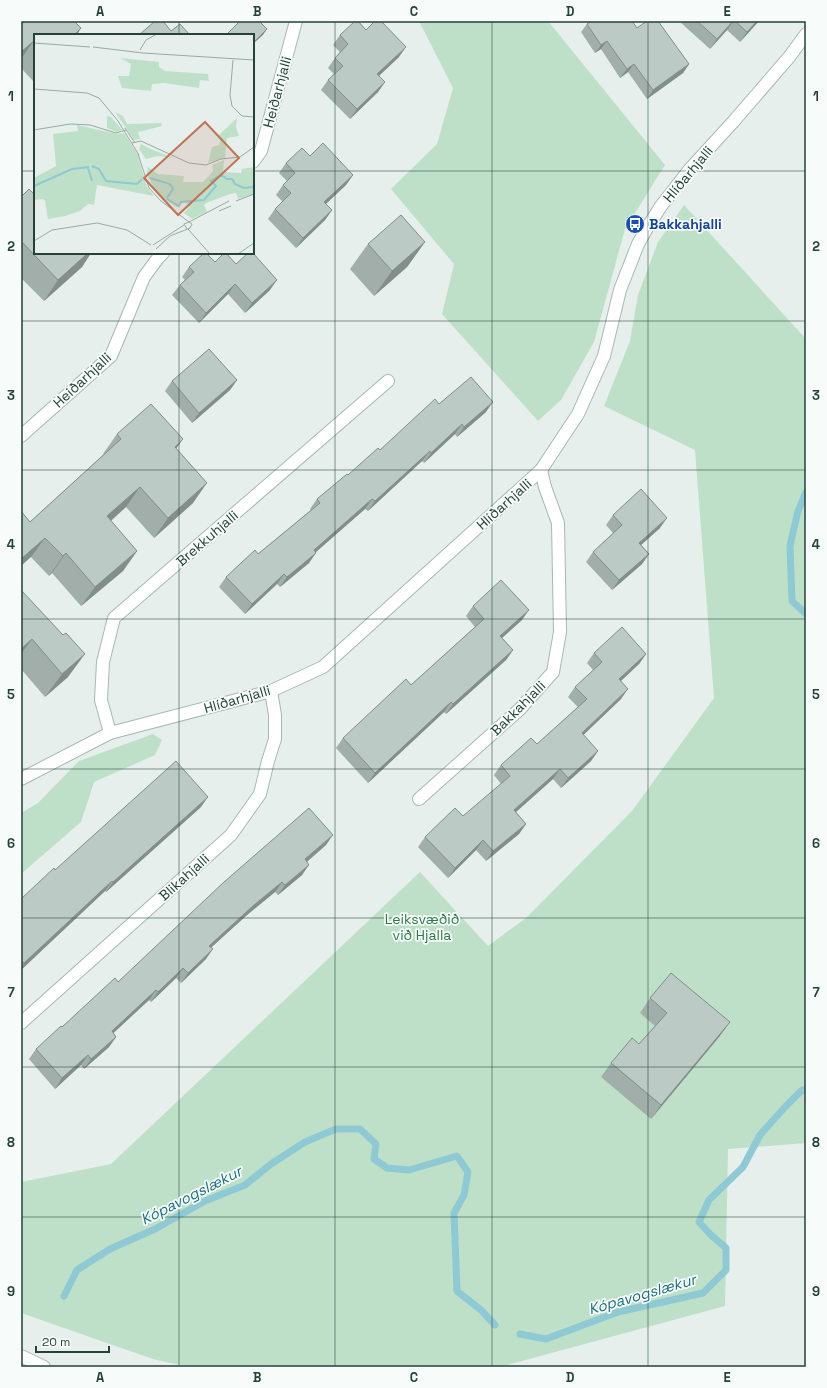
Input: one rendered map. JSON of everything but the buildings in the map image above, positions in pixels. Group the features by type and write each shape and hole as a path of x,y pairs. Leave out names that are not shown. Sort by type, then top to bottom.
{"street":[{"name":"Heiðarhjalli","path":"254,161 261,151 296,21"},
{"name":"Hlíðarhjalli","path":"21,779 110,734 271,691 324,667 541,470 578,414 601,363 620,290 638,244 654,217 690,169 790,56 806,34"},
{"name":"Heiðarhjalli","path":"21,436 111,356 144,277 162,254"},
{"name":"Brekkuhjalli","path":"110,734 101,700 103,662 114,618 388,381"},
{"name":"Bakkahjalli","path":"419,799 520,709 553,672 560,632 558,522 545,487 541,470"},
{"name":"Blikahjalli","path":"21,1023 231,835 260,794 275,739 275,715 271,691"},
{"path":"21,1356 44,1367"}],"green space":[{"path":"419,21 548,21 665,165 625,229 594,342 561,400 538,421 442,314 454,264 391,189 437,144 453,88"},
{"name":"Leiksvæðið við Hjalla","path":"684,205 806,339 806,1143 728,1149 725,1306 500,1367 188,1367 153,1359 21,1313 21,1182 111,1164 420,872 488,946 526,918 632,811 714,698 695,450 604,406 630,341 638,295 658,242"},
{"path":"153,734 162,740 155,755 94,782 81,822 21,874 21,813 38,803 79,761"}],"waterway":[{"name":"Kópavogslækur","path":"806,492 798,511 790,546 792,601 806,614"},
{"name":"Kópavogslækur","path":"520,1334 546,1339 618,1312 703,1293 726,1270 726,1248 699,1222 709,1200 743,1167 760,1135 785,1107 801,1091 806,1089"},
{"name":"Kópavogslækur","path":"64,1296 77,1270 110,1249 155,1229 205,1201 245,1185 271,1164 305,1142 336,1129 360,1129 376,1144 374,1159 387,1168 409,1170 457,1156 468,1172 464,1195 454,1213 457,1291 481,1310 495,1325"}],"place":[{"name":"Bakkahjalli","path":"635,224"}]}
